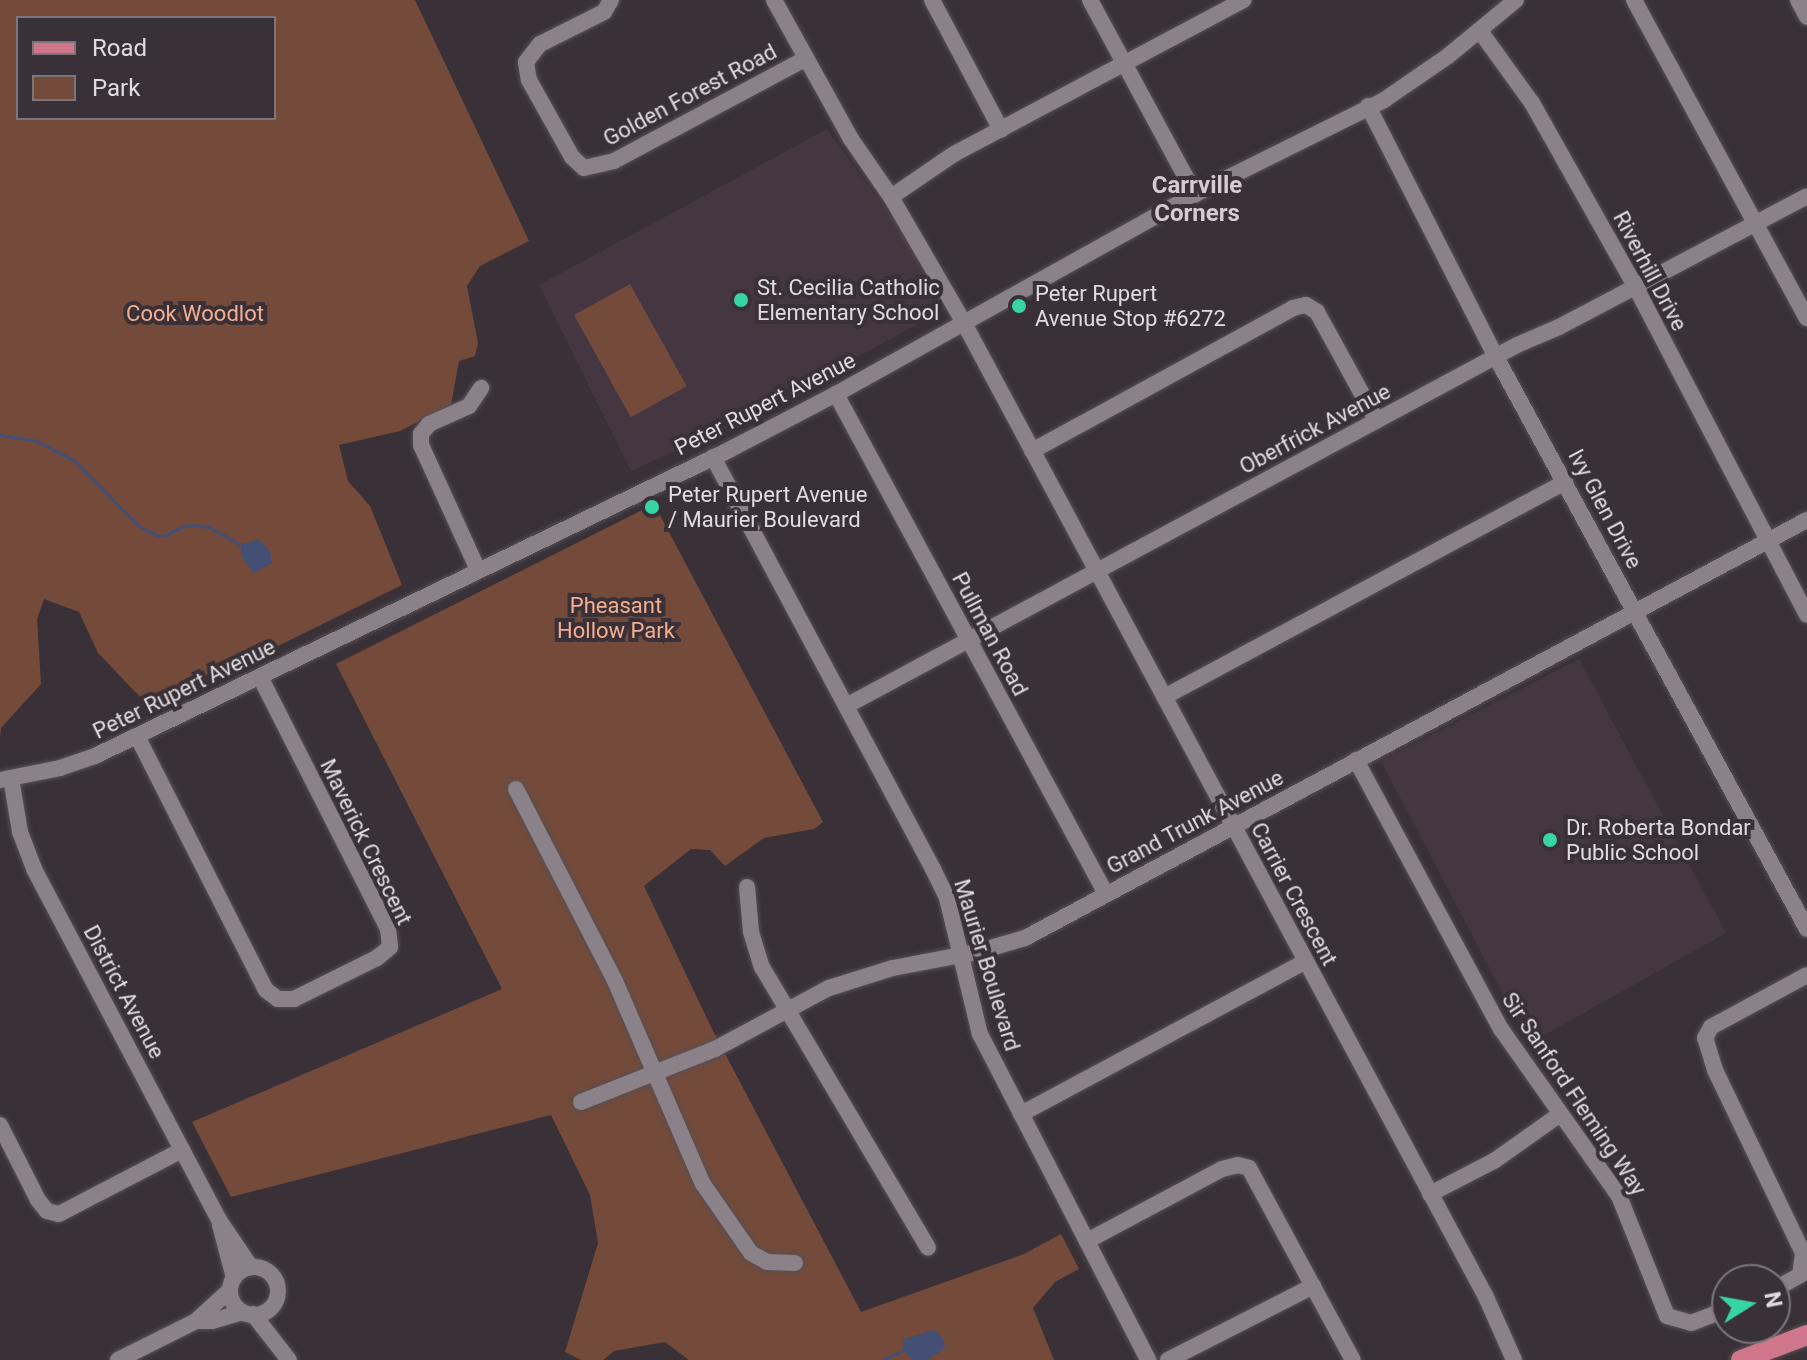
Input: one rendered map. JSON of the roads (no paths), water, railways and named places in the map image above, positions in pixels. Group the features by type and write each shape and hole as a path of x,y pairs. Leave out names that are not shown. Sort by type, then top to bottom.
{"main road":[{"path":"1741,1360 1807,1335"}],"street":[{"name":"Golden Forest Road","path":"611,0 604,12 540,44 526,62 529,80 572,157 584,168 614,161 805,59"},
{"name":"Golden Forest Road","path":"774,0 851,139 891,197 964,323"},
{"path":"932,0 1001,130"},
{"path":"1090,0 1195,194"},
{"path":"891,197 954,154 1244,0"},
{"name":"Peter Rupert Avenue","path":"6,779 60,768 137,736 713,457 836,394 1195,194 1417,78 1516,0"},
{"path":"1634,0 1807,318"},
{"path":"1798,0 1807,17"},
{"name":"Riverhill Drive","path":"1480,31 1532,103 1635,286 1807,615"},
{"name":"Ivy Glen Drive","path":"1368,106 1496,357 1807,929"},
{"name":"Oberfrick Avenue","path":"846,706 1496,357 1807,196"},
{"path":"1032,451 1293,308 1306,305 1317,312 1377,421"},
{"name":"Carrier Crescent","path":"964,323 1486,1297 1514,1360"},
{"path":"478,570 421,445 421,434 429,424 469,406 481,388"},
{"name":"Pullman Road","path":"836,394 1106,894"},
{"name":"Maurier Boulevard","path":"713,457 947,898 980,1034 1148,1360"},
{"path":"1166,696 1565,482"},
{"name":"Grand Trunk Avenue","path":"581,1102 654,1076 715,1049 786,1010 856,978 1025,938 1807,520"},
{"name":"Maverick Crescent","path":"137,736 266,990 278,999 294,999 377,958 390,947 388,929 260,677"},
{"name":"Sir Sanford Fleming Way","path":"1356,760 1501,1029 1619,1196 1667,1316 1691,1323 1711,1315"},
{"name":"District Avenue","path":"6,779 34,869 219,1220 251,1267"},
{"path":"516,789 615,981 694,1166 737,1238 751,1253 767,1262 795,1263"},
{"path":"747,887 751,932 762,967 928,1248"},
{"path":"1021,1114 1304,962"},
{"path":"1791,1280 1800,1275 1803,1253 1715,1070 1705,1038 1711,1027 1807,975"},
{"path":"1430,1194 1494,1161 1559,1115"},
{"path":"0,1125 38,1200 47,1211 59,1214 182,1150"},
{"path":"1087,1241 1222,1169 1238,1165 1249,1168 1257,1177 1353,1360"},
{"name":"District Avenue","path":"219,1220 232,1284"},
{"path":"118,1360 196,1321 251,1267 264,1269 274,1278 278,1292 272,1306 286,1353"},
{"path":"232,1284 234,1303 248,1313 286,1353"},
{"path":"1168,1360 1313,1286"},
{"path":"196,1321 212,1321 272,1306"}],"water":[{"path":"258,539 270,551 272,563 253,573 241,555 241,545"},
{"path":"934,1330 943,1338 945,1345 940,1352 927,1360 912,1360 903,1348 903,1339"}],"waterway":[{"path":"0,435 37,441 75,461 138,525 155,535 164,536 181,527 194,525 209,527 241,545"},
{"path":"882,1360 904,1350"}],"place":[{"name":"St. Cecilia Catholic Elementary School","path":"741,300"},
{"name":"Peter Rupert Avenue Stop #6272","path":"1019,306"},
{"name":"Peter Rupert Avenue / Maurier Boulevard","path":"652,507"},
{"name":"Dr. Roberta Bondar Public School","path":"1550,840"}],"district":[{"name":"Carrville Corners","path":"1197,200"}],"park label":[{"name":"Cook Woodlot","path":"195,314"},
{"name":"Pheasant Hollow Park","path":"616,618"}]}
